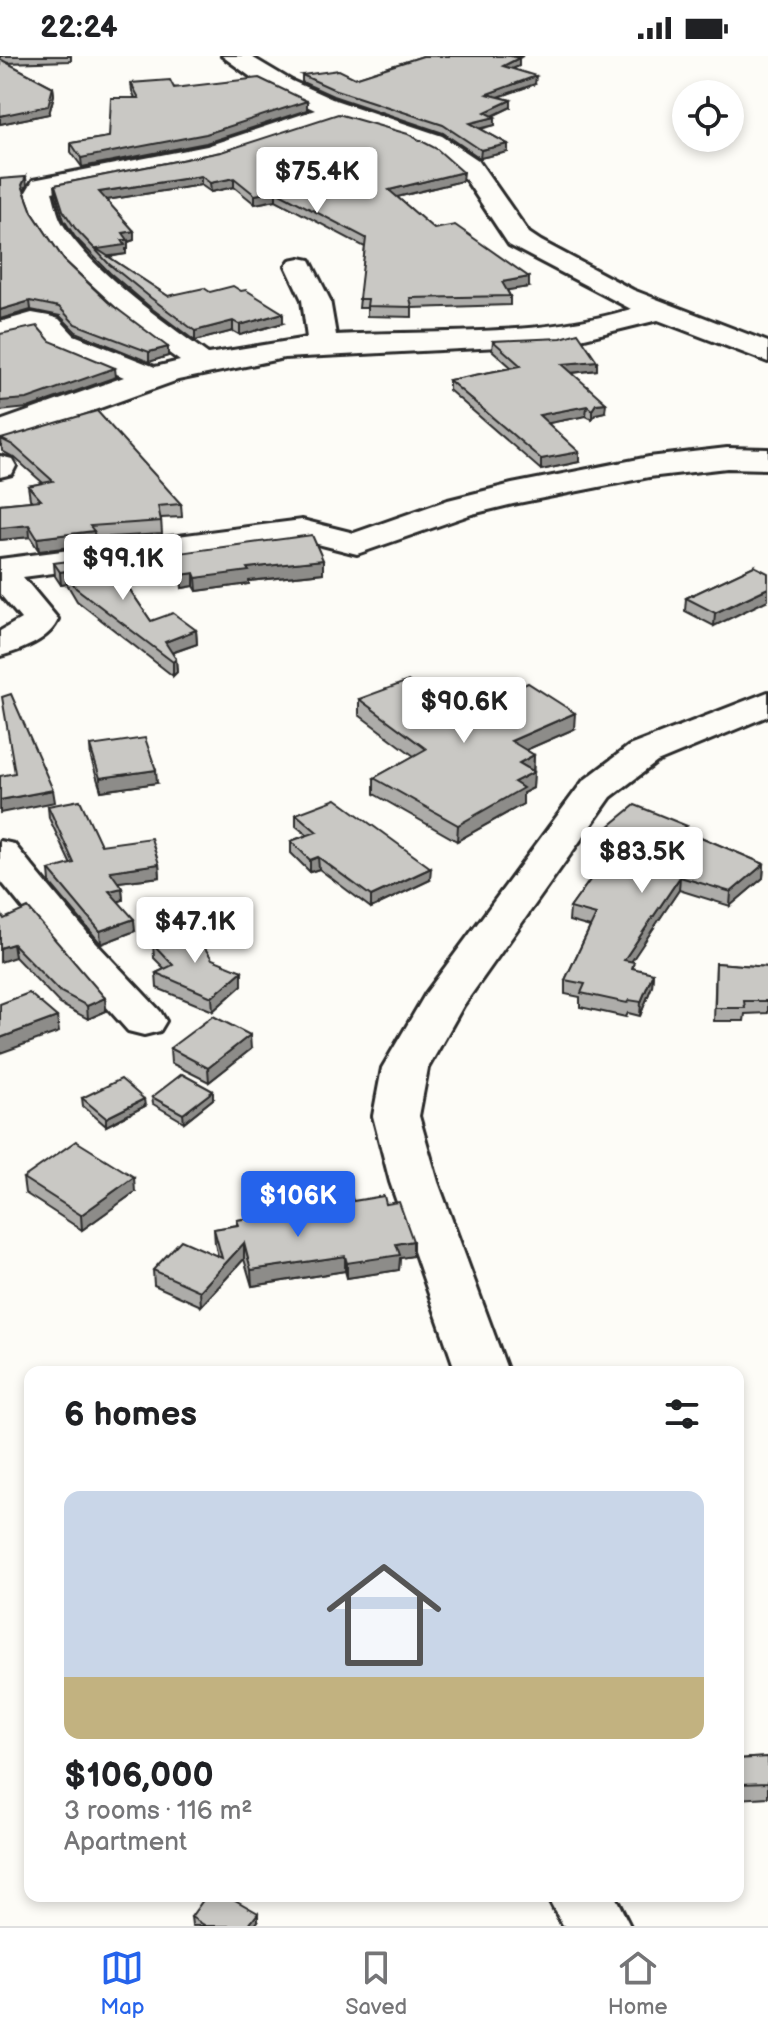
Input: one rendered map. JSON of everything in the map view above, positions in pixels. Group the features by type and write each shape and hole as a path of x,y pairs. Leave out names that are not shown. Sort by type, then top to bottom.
{"street":[{"path":"234,56 283,87 337,110 422,137 465,160 519,239 531,247 623,296 768,353"},
{"path":"203,364 158,331 63,243 49,224 39,192 42,186 212,153 337,110"},
{"path":"300,266 316,300 323,345"},
{"path":"0,434 152,377 203,364 323,345 439,343 562,334 611,325 660,310"},
{"path":"0,332 32,322 49,325 63,341 152,377"},
{"path":"0,570 302,530 318,530 345,543 357,544 500,497 649,467 727,458 768,459"},
{"path":"0,570 40,619 38,625 0,645"},
{"path":"480,1366 414,1182 396,1116 405,1068 442,1003 597,789 643,754 768,703"},
{"path":"0,853 80,951 144,1021"},
{"path":"583,1902 598,1926"}],"building":[{"path":"423,56 519,58 503,66 536,76 487,94 511,100 485,112 495,117 470,123 508,144 481,150 443,125 333,89 302,75 339,70 355,78"},
{"path":"0,59 53,87 48,106 0,116"},
{"path":"259,78 307,101 206,134 81,158 71,143 109,137 111,98 139,98 131,83 170,80 174,88"},
{"path":"338,114 408,134 437,149 463,172 389,190 434,229 455,225 529,277 502,282 510,296 410,298 412,307 367,306 368,299 359,299 366,238 276,191 255,195 234,178 210,183 201,176 99,192 134,231 123,233 128,240 122,240 125,245 97,249 168,296 204,288 210,292 233,286 241,291 246,290 283,313 240,325 233,321 195,331 109,264 75,228 63,210 55,185 221,152"},
{"path":"26,177 22,185 32,212 64,260 108,302 168,347 149,352 75,324 59,307 30,301 0,310 0,179"},
{"path":"37,326 50,341 115,368 27,399 0,401 0,334"},
{"path":"578,333 597,361 562,364 606,403 596,404 592,410 587,406 539,415 579,452 541,459 449,380 521,366 493,341 561,338"},
{"path":"97,411 181,504 158,506 161,521 90,526 94,531 37,538 29,525 0,528 0,504 41,500 28,486 53,481 13,445 1,439"},
{"path":"312,535 323,560 247,568 249,571 196,578 194,573 181,575 179,553"},
{"path":"111,555 115,561 111,562 151,621 173,613 196,630 165,642 176,659 173,662 76,588 65,571 60,572 54,563"},
{"path":"754,566 768,573 768,588 715,613 686,598"},
{"path":"408,681 445,708 506,682 515,689 528,683 575,713 511,741 534,755 519,763 534,772 514,782 523,788 458,825 374,778 426,749 359,699"},
{"path":"11,694 53,790 0,800 0,776 15,773 2,697"},
{"path":"145,738 156,770 100,778 90,746"},
{"path":"336,799 431,868 371,896 318,857 310,860 291,841 317,832 296,814"},
{"path":"80,800 101,845 151,838 159,864 110,871 122,888 109,891 134,919 100,931 49,870 74,863 48,806"},
{"path":"635,805 687,826 682,829 764,864 731,892 680,877 624,960 634,962 632,968 653,973 641,1002 629,1000 627,1003 581,993 585,984 565,980 596,915 570,908 613,848 592,840"},
{"path":"28,908 105,998 87,1006 59,991 13,944 0,948 0,912 4,919"},
{"path":"195,933 212,959 242,971 212,997 156,973 173,965 153,944"},
{"path":"716,963 768,967 768,1001 744,1001 745,1008 715,1008"},
{"path":"29,993 57,1017 0,1038 0,1004"},
{"path":"213,1016 250,1035 208,1068 170,1048"},
{"path":"182,1074 213,1091 183,1114 152,1097"},
{"path":"121,1079 144,1099 106,1118 82,1098"},
{"path":"76,1141 134,1177 81,1215 23,1178"},
{"path":"351,1194 353,1201 384,1196 386,1204 399,1202 413,1241 396,1244 400,1255 347,1263 345,1256 251,1270 244,1243 200,1291 153,1270 181,1240 222,1258 214,1229 239,1225 237,1220 314,1208 311,1199"},
{"path":"768,1757 768,1783 744,1784 744,1759"},
{"path":"202,1902 239,1902 258,1913 248,1926 206,1926 191,1917"}]}
